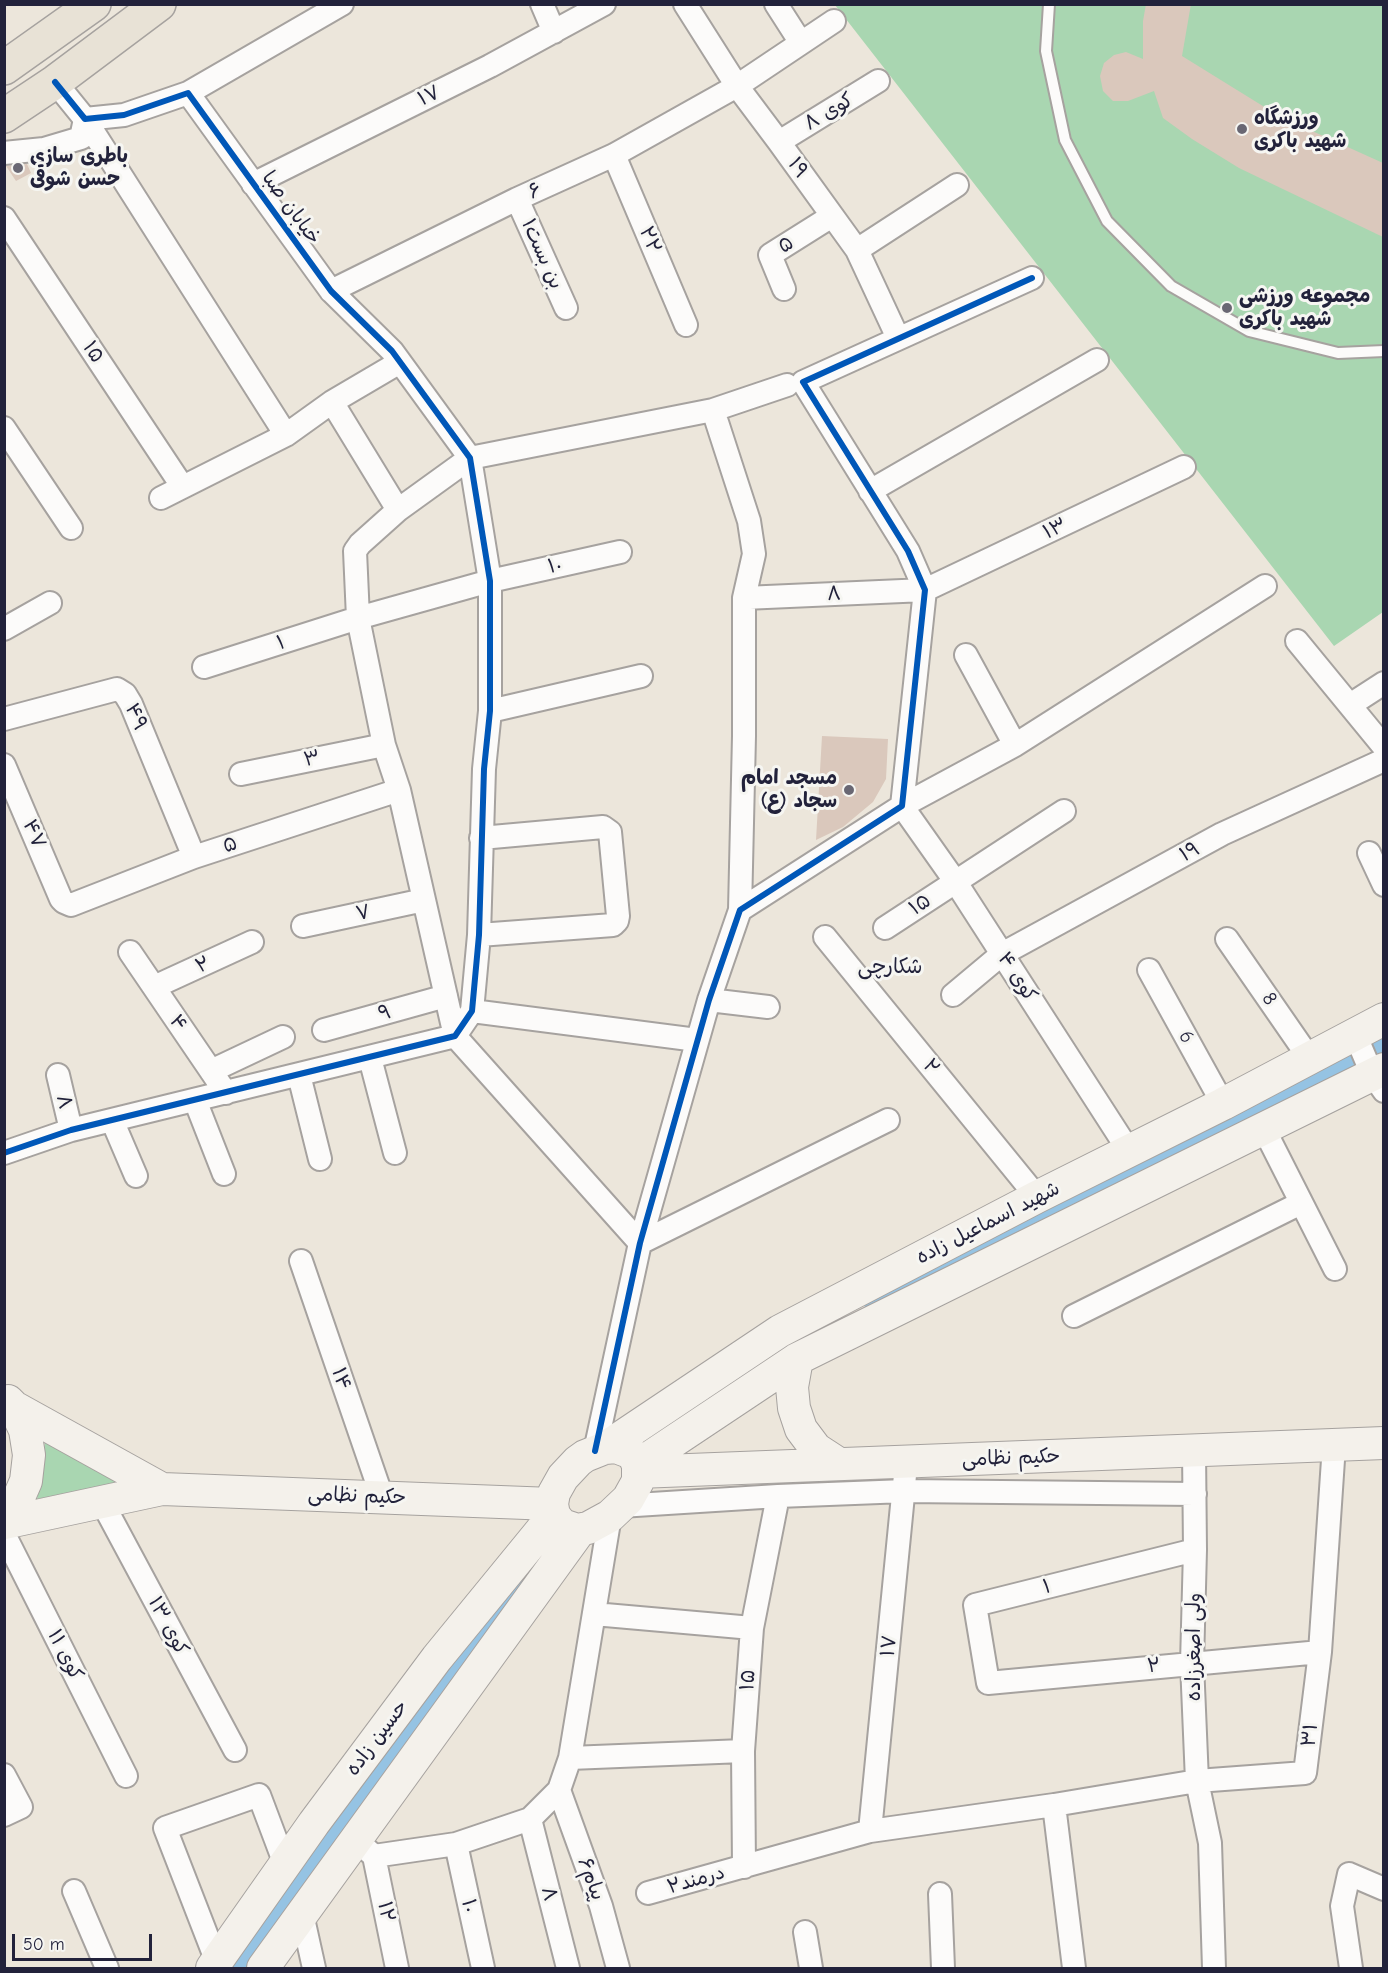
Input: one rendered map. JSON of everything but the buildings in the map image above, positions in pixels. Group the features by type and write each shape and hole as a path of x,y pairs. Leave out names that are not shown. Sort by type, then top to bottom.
{"main road":[{"path":"4,116 55,82 159,4"},
{"path":"4,68 90,6"}],"street":[{"path":"85,119 124,115 188,93 342,4"},
{"path":"542,4 554,32"},
{"name":"۱۷","path":"253,184 490,66 604,4"},
{"name":"۱۹","path":"685,4 737,86 857,250 898,338"},
{"path":"776,4 801,43"},
{"name":"۶","path":"331,291 517,199 614,155 737,86 834,21"},
{"name":"کوی ۸","path":"779,142 878,81"},
{"path":"55,82 85,119 286,435"},
{"name":"خیابان صبا","path":"188,93 331,291 392,351 470,458"},
{"path":"4,153 44,149 81,138 85,119"},
{"name":"۲۲","path":"614,155 686,326"},
{"path":"857,250 957,185"},
{"name":"بن بست۱","path":"517,199 566,308"},
{"name":"۵","path":"784,289 770,255 832,216"},
{"name":"۱۵","path":"4,218 182,486"},
{"path":"902,806 925,590 908,551 803,382 1032,278"},
{"path":"870,491 1097,360"},
{"path":"161,498 286,435 332,402 400,362"},
{"path":"640,1243 455,1036 399,790 384,745 358,618 355,551 398,510 470,458 713,410 787,386"},
{"path":"332,402 398,510"},
{"path":"600,1450 640,1243 709,1000 740,910 744,598 754,554 749,521 713,410"},
{"path":"4,428 71,528"},
{"path":"4,1153 72,1130 455,1036 472,1011 479,934 484,769 490,711 490,581 470,458"},
{"name":"۱۳","path":"925,590 1184,467"},
{"name":"۱۰","path":"358,618 490,581 620,552"},
{"path":"740,910 902,806 1015,745 1265,586"},
{"name":"۸","path":"744,598 925,590"},
{"path":"4,629 50,603"},
{"name":"۱","path":"204,667 358,618"},
{"path":"1297,641 1383,747"},
{"path":"966,655 1015,745"},
{"path":"490,711 641,676"},
{"path":"1350,705 1383,683"},
{"name":"۴۹","path":"4,719 117,689 125,694 194,857"},
{"name":"۳","path":"241,774 384,745"},
{"name":"۱۹","path":"953,995 1002,954 1222,834 1383,760"},
{"name":"۴۷","path":"4,765 64,903"},
{"name":"۵","path":"64,903 71,905 194,857 399,790"},
{"name":"کوی ۴","path":"902,806 955,882 1129,1151"},
{"name":"۱۵","path":"885,928 1064,811"},
{"path":"479,934 613,925 618,916 610,832 603,827 481,838"},
{"path":"1369,853 1383,885"},
{"name":"۷","path":"303,926 424,900"},
{"name":"۲","path":"825,937 1036,1197"},
{"name":"8","path":"1227,939 1310,1059"},
{"name":"۲","path":"154,987 252,942"},
{"name":"۴","path":"130,952 226,1093"},
{"name":"6","path":"1149,970 1223,1104"},
{"name":"۹","path":"324,1030 446,996"},
{"path":"709,1000 768,1006"},
{"path":"472,1011 697,1040"},
{"path":"1374,1030 1380,1078"},
{"name":"شهید اسماعیل زاده","path":"600,1450 780,1330 1036,1197 1310,1059 1374,1030"},
{"path":"211,1071 283,1037"},
{"path":"370,1058 395,1153"},
{"name":"۸","path":"57,1075 72,1130"},
{"path":"299,1075 320,1159"},
{"name":"شهید اسماعیل زاده","path":"638,1468 797,1359 1264,1129 1380,1078"},
{"path":"195,1100 224,1174"},
{"path":"112,1120 136,1176"},
{"path":"640,1243 888,1120"},
{"path":"1264,1129 1335,1269"},
{"path":"1074,1316 1301,1203"},
{"name":"۱۴","path":"301,1261 382,1497"},
{"path":"797,1359 792,1387 794,1408 801,1429 816,1449 839,1464"},
{"path":"4,1518 16,1504 26,1480 29,1455 25,1430 9,1402"},
{"name":"حکیم نظامی","path":"9,1402 162,1489"},
{"name":"حکیم نظامی","path":"638,1468 839,1464 905,1476 1194,1450 1383,1443"},
{"name":"۳۱","path":"870,1831 1054,1805 1197,1781 1305,1773 1320,1652 1334,1445"},
{"path":"622,1448 634,1456 638,1468 638,1481 634,1490 615,1511 588,1528 562,1516 554,1492 562,1477 578,1461 600,1450 622,1448"},
{"name":"ولی اصغرزاده","path":"1194,1450 1195,1550 1192,1663 1197,1781 1210,1842 1214,1968"},
{"path":"615,1511 778,1496 905,1476 1195,1494"},
{"name":"۱۷","path":"870,1831 905,1476"},
{"name":"حکیم نظامی","path":"4,1523 162,1489 382,1497 562,1516"},
{"name":"۱۵","path":"744,1867 743,1751 752,1628 778,1496"},
{"name":"کوی ۱۳","path":"102,1502 235,1750"},
{"path":"365,1848 456,1844 530,1819 559,1791 570,1758 594,1614 615,1511"},
{"path":"263,1968 302,1914 365,1848 562,1516"},
{"name":"حسین زاده","path":"215,1965 314,1823 437,1658 562,1516"},
{"name":"کوی ۱۱","path":"4,1534 126,1776"},
{"name":"۱","path":"988,1683 975,1605 1195,1550"},
{"path":"594,1614 752,1628"},
{"name":"۲","path":"988,1683 1320,1652"},
{"path":"570,1758 743,1751"},
{"path":"4,1775 21,1807 4,1815"},
{"name":"۶پیام","path":"559,1791 601,1906 618,1968"},
{"path":"215,1965 165,1828 259,1795 285,1864"},
{"path":"1054,1805 1074,1968"},
{"name":"۸","path":"530,1819 568,1968"},
{"name":"درمند۲","path":"648,1893 870,1831"},
{"name":"۱۰","path":"456,1844 483,1968"},
{"name":"۱۲","path":"365,1848 397,1968"},
{"path":"1351,1968 1342,1906 1349,1874 1383,1889"},
{"path":"74,1891 107,1968"},
{"path":"940,1894 943,1968"},
{"path":"302,1914 314,1968"},
{"path":"805,1932 811,1968"}],"lane":[{"path":"1049,4 1046,51 1065,140 1107,221 1171,286 1250,331 1338,352 1383,351"}],"green space":[{"name":"مجموعه ورزشی شهید باکری","path":"835,5 1383,5 1383,612 1334,646"},
{"path":"45,1442 122,1485 37,1499"}],"waterway":[{"path":"874,1303 1384,1046"},
{"path":"749,1367 805,1338"},
{"path":"237,1968 519,1580"}],"cycle path":[{"path":"4,1153 71,1130 455,1036 472,1011 479,935 484,769 490,711 490,581 470,458 392,351 331,291 188,93 124,115 85,119 55,82"},
{"path":"595,1451 640,1243 709,1000 740,910 902,806 925,590 908,551 803,382 1032,278"}],"place":[{"name":"ورزشگاه شهید باکری","path":"1242,129"},
{"name":"باطری سازی حسن شوقی","path":"18,168"},
{"name":"مجموعه ورزشی شهید باکری","path":"1227,308"},
{"name":"مسجد امام سجاد (ع)","path":"849,790"}],"district":[{"name":"شکارچی","path":"890,967"}]}
